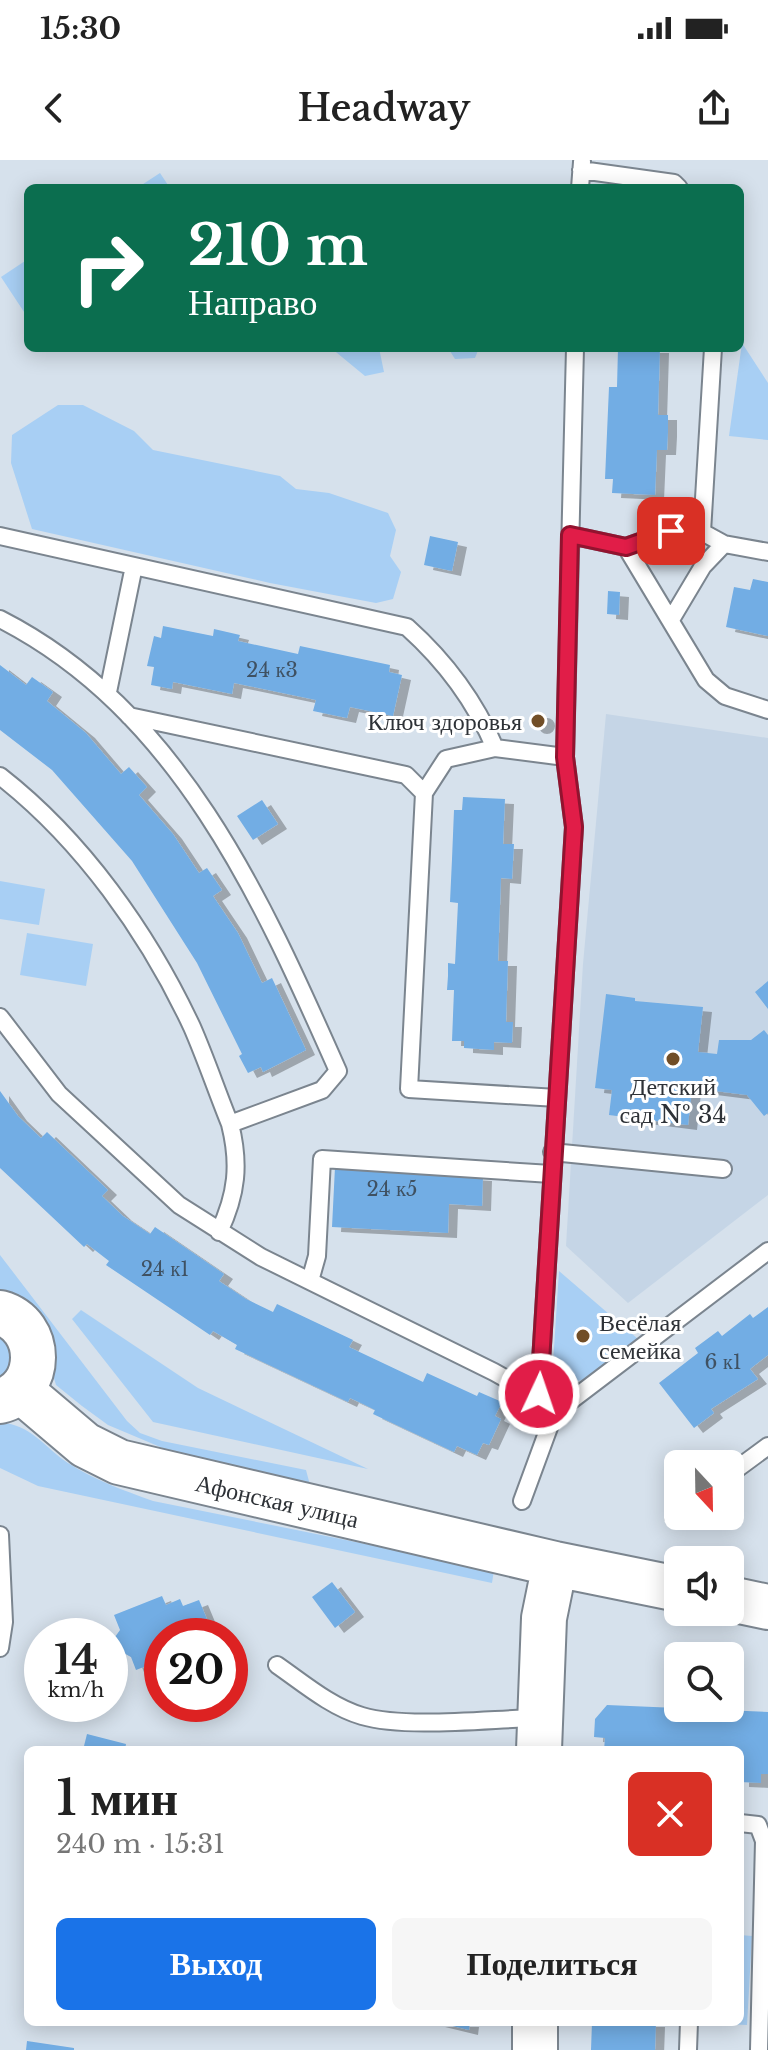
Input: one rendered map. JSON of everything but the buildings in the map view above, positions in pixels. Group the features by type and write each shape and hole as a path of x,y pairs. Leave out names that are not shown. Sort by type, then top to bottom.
{"street":[{"name":"Афонская улица","path":"0,1313 19,1323 34,1349 29,1379 10,1396 85,1445 119,1462 555,1564 664,1586"},
{"path":"539,1734 544,1618 555,1564"},
{"path":"744,1602 768,1607"},
{"path":"535,2026 535,2050"}],"lane":[{"path":"581,165 675,184"},
{"path":"539,1394 574,827 565,757 575,352"},
{"path":"702,532 713,352"},
{"path":"570,535 626,547 671,531 702,532 724,544 768,552"},
{"path":"0,536 407,627 427,644 478,709 495,748"},
{"path":"672,618 703,566 724,544"},
{"path":"626,547 672,618 706,680 725,696 768,710"},
{"path":"108,692 134,566"},
{"path":"0,619 41,640 108,692 163,751 220,829 287,956 338,1071 322,1090 230,1124"},
{"path":"129,716 406,775 424,793"},
{"path":"557,1098 409,1089 424,793 446,759 495,748 565,757"},
{"path":"0,776 38,806 102,881 149,947 192,1027 230,1124 238,1156 236,1184 219,1232"},
{"path":"565,962 583,964"},
{"path":"0,1017 59,1094 179,1205 261,1257 539,1394 560,1409"},
{"path":"552,1152 723,1169"},
{"path":"310,1281 317,1256 322,1159 551,1174"},
{"path":"522,1501 551,1422 560,1409 768,1251"},
{"path":"744,1464 768,1446"},
{"path":"0,1535 4,1622 0,1648"},
{"path":"277,1665 339,1707 364,1716 539,1734"},
{"path":"744,1823 758,1825 764,1841 759,2050"},
{"path":"688,2050 689,2026"}],"shaded area":[{"path":"160,173 167,184 143,184"},
{"path":"24,262 24,312 1,277"},
{"path":"744,346 768,383 768,440 729,436"},
{"path":"336,352 380,352 384,372 365,376"},
{"path":"451,352 477,352 475,358 455,359"},
{"path":"58,405 83,405 134,431 153,450 280,476 296,489 329,493 388,513 396,530 390,556 401,572 393,599 376,603 270,583 32,529 11,463 12,435"},
{"name":"Детский сад № 34","path":"606,714 768,738 768,1195 628,1303 566,1246 583,964"},
{"path":"0,881 45,889 39,925 0,919"},
{"path":"27,933 93,944 86,986 20,975"},
{"path":"0,1255 127,1421 140,1433 162,1441 306,1470 310,1485 165,1449 108,1425 82,1406 56,1385 51,1368 0,1296"},
{"path":"559,1271 638,1339 585,1380 565,1382 553,1364"},
{"path":"81,1310 198,1388 368,1469 153,1422 72,1319"},
{"path":"0,1331 17,1362 0,1384"},
{"path":"0,1423 29,1432 88,1475 153,1501 494,1570 492,1583 38,1486 0,1468"},
{"path":"744,1935 752,1936 747,2025 744,2025"}],"place":[{"name":"Ключ здоровья","path":"538,721"},
{"name":"Детский сад № 34","path":"673,1059"},
{"name":"Весёлая семейка","path":"583,1336"}],"route":[{"path":"539,1394 574,827 565,757 570,535 626,547 671,531"}]}
